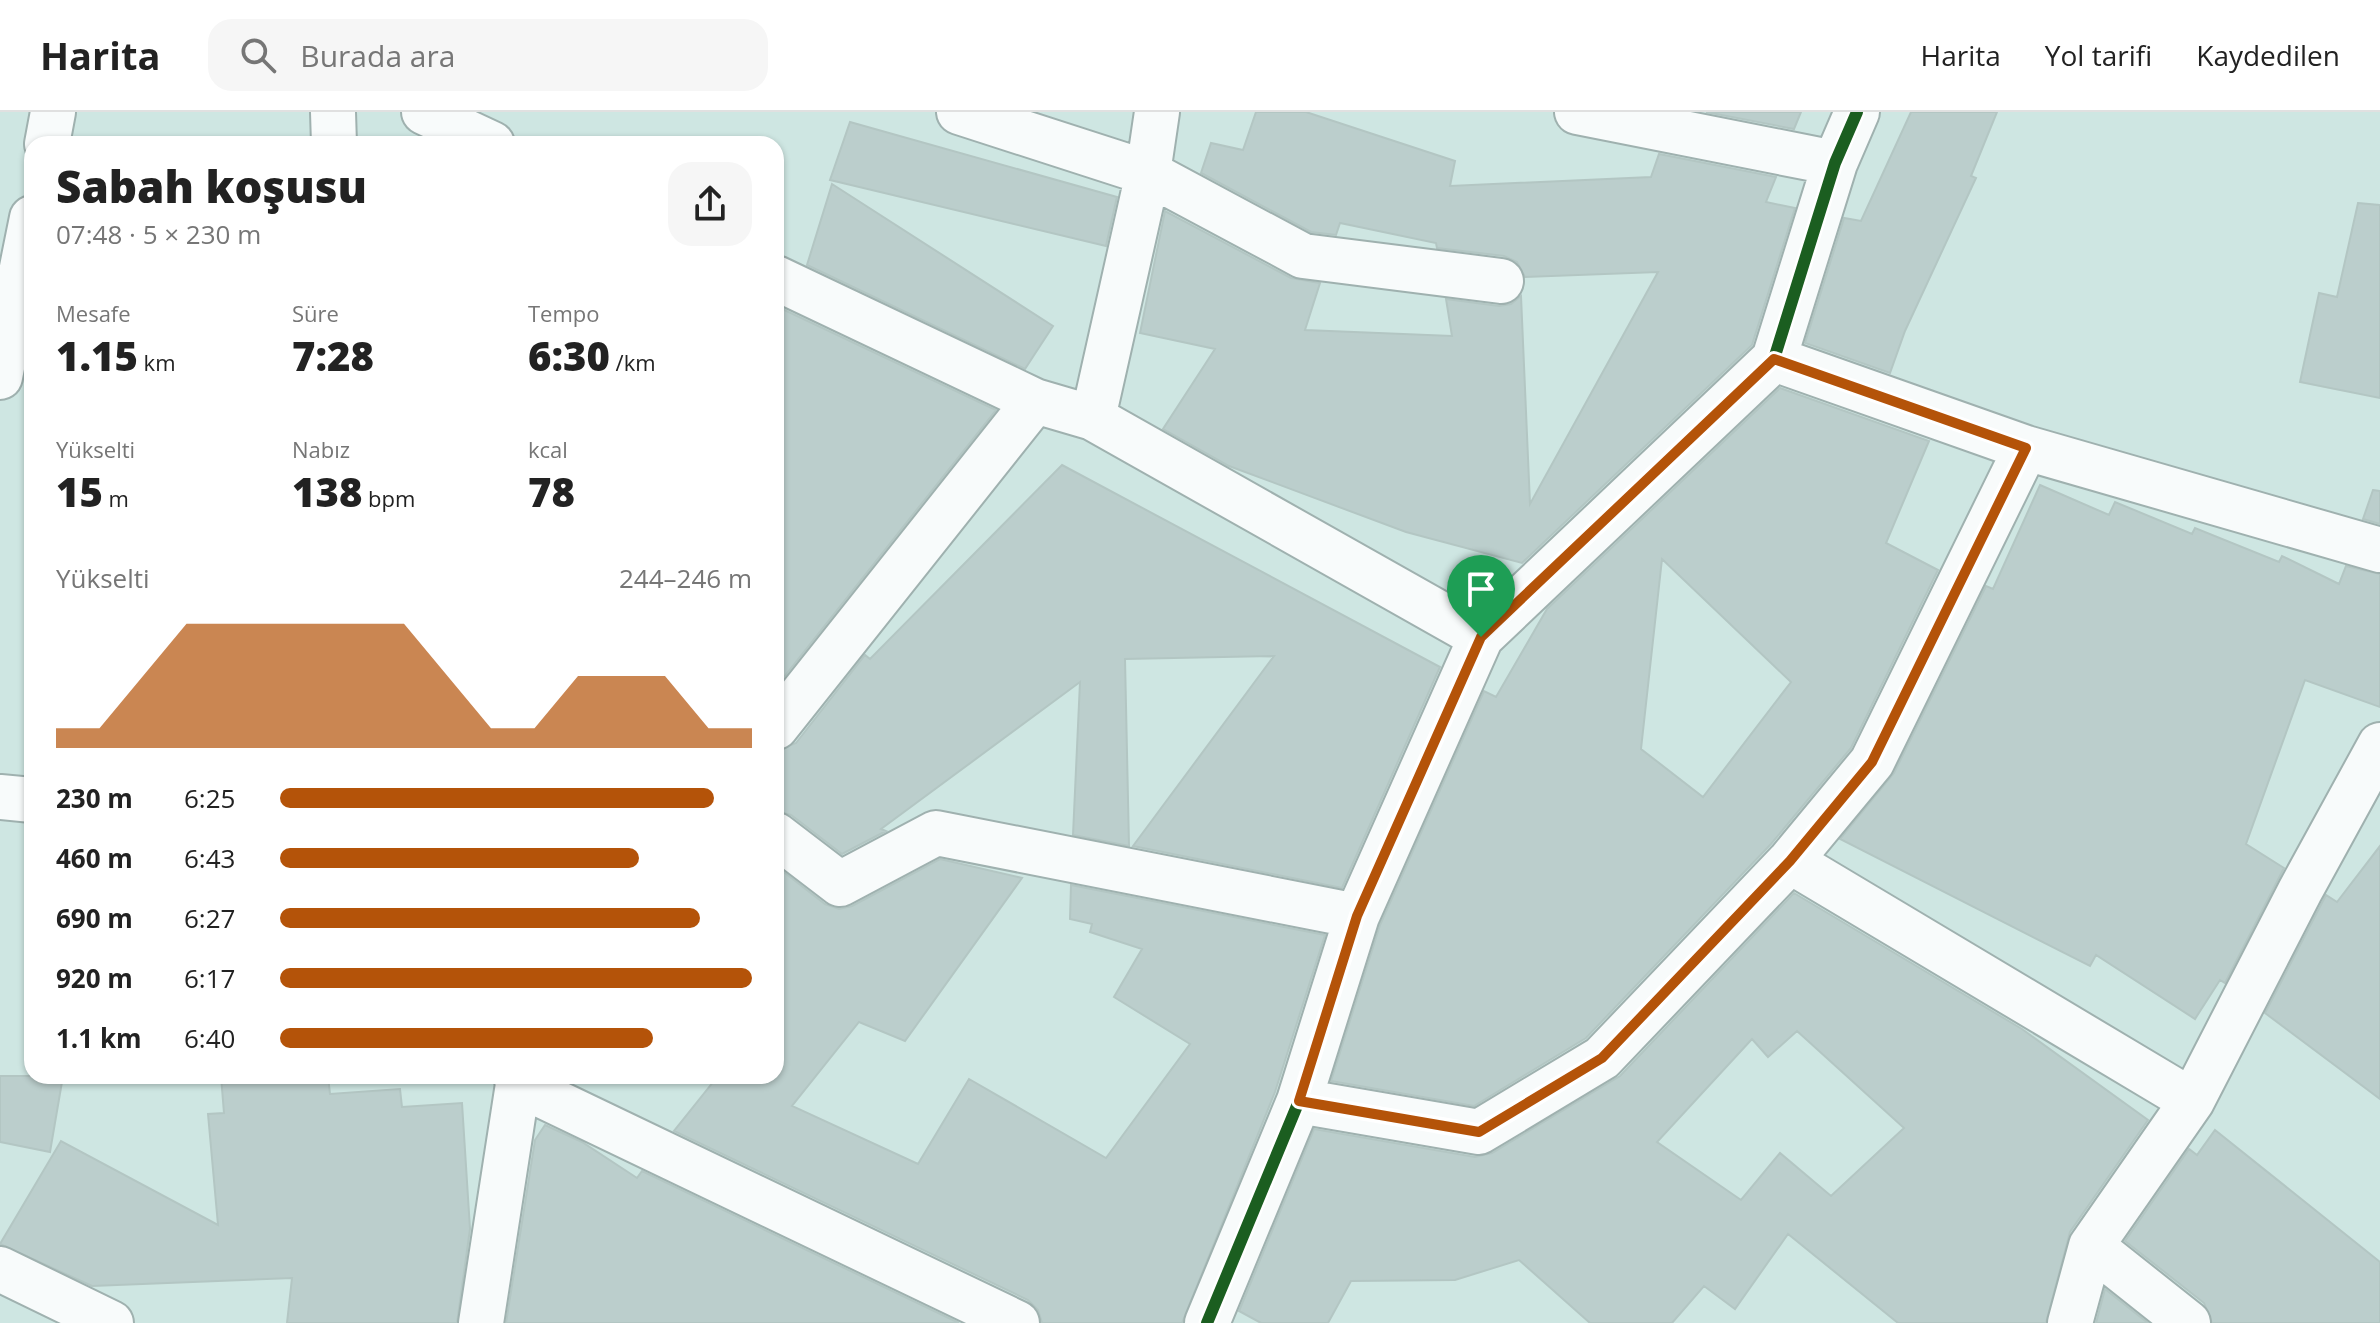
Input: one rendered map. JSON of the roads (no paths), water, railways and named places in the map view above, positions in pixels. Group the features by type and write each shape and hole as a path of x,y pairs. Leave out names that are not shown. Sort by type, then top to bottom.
{"street":[{"path":"48,136 53,112"},
{"path":"333,112 334,136"},
{"path":"424,112 475,136"},
{"path":"959,112 1148,173 1303,256 1501,281"},
{"path":"1093,418 1148,173 1157,112"},
{"path":"1577,112 1835,163"},
{"path":"1207,1323 1299,1101 1357,916 1481,637 1774,359 1835,163 1857,112"},
{"path":"0,377 24,258"},
{"path":"784,282 1035,401 1093,418 1481,637"},
{"path":"1774,359 2026,448 2380,550"},
{"path":"784,717 1035,401"},
{"path":"1299,1101 1479,1132 1602,1058 1790,861 1872,762 2026,448"},
{"path":"2070,1323 2091,1246 2192,1101 2300,891 2380,745"},
{"path":"0,797 24,799"},
{"path":"784,841 840,884 936,833 1357,916"},
{"path":"1790,861 2192,1101"},
{"path":"481,1323 516,1084"},
{"path":"525,1084 1017,1323"},
{"path":"2091,1246 2188,1323"},
{"path":"0,1269 111,1323"}]}
